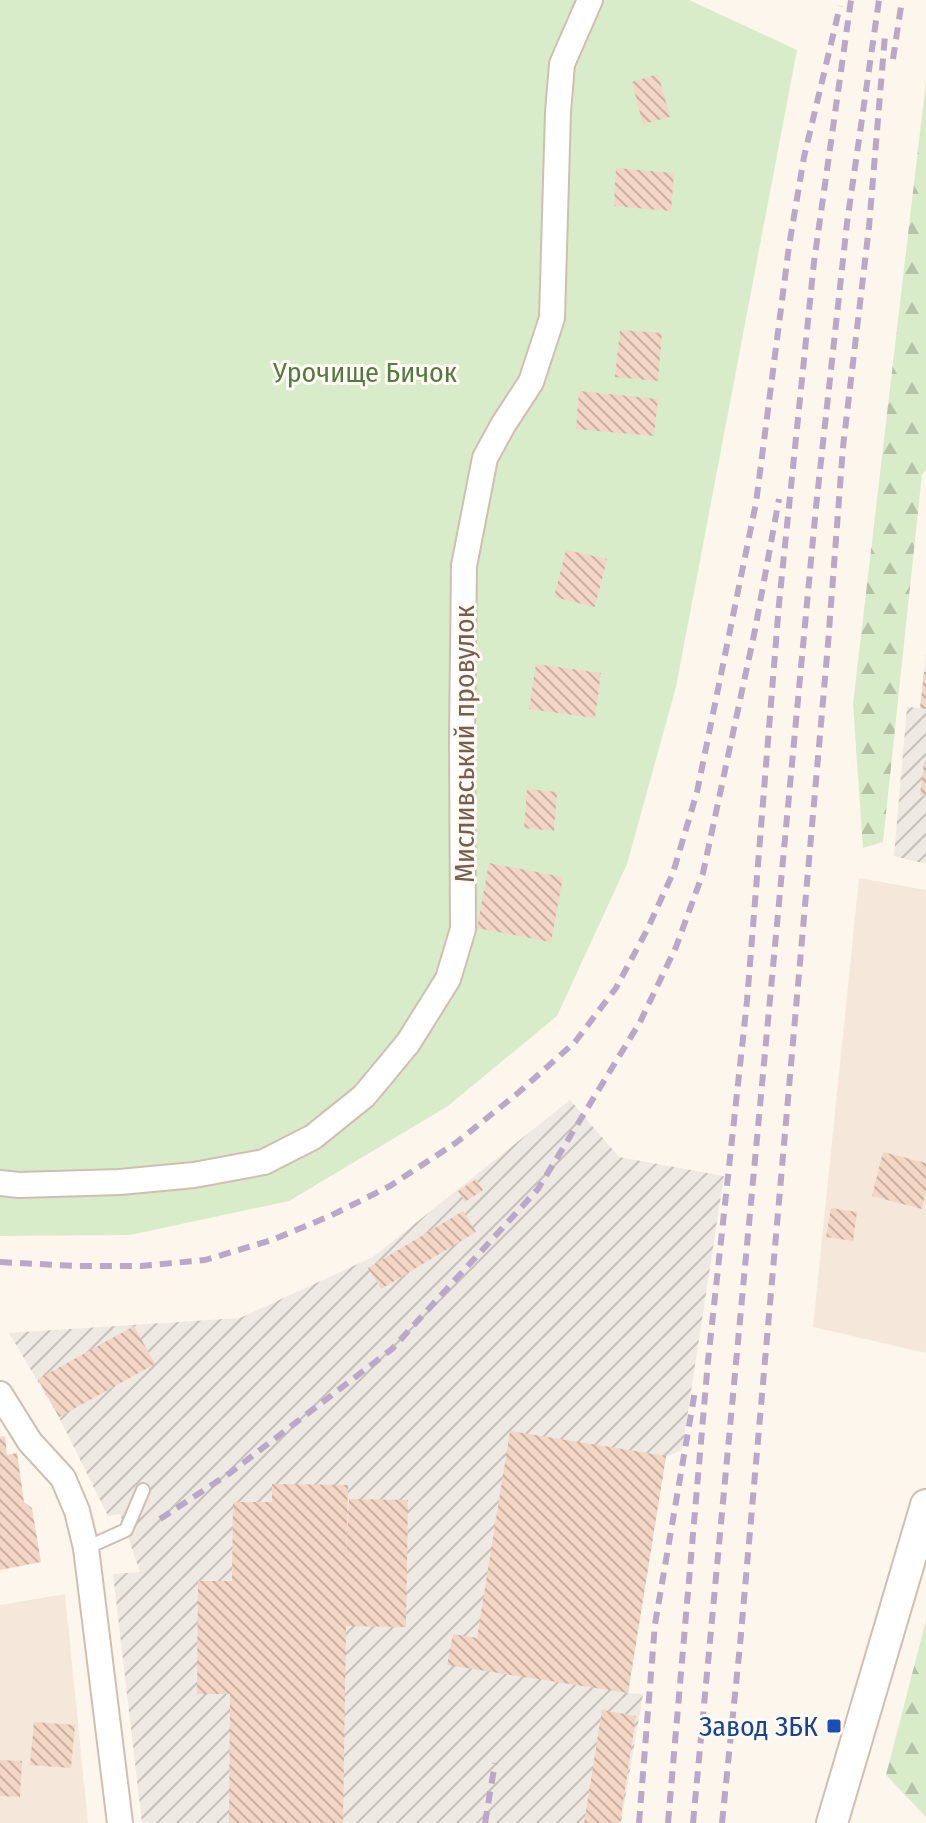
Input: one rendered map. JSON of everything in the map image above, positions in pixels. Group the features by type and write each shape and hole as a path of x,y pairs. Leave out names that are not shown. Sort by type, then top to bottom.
{"street":[{"name":"Мисливський провулок","path":"0,1183 120,1182 194,1175 264,1162 313,1137 364,1096 408,1043 448,979 463,929 464,566 485,458 531,382 552,318 562,64 590,0"},
{"path":"0,1394 30,1442 63,1478 77,1511 86,1548 120,1823"},
{"path":"832,1823 926,1505"}],"lane":[{"path":"86,1548 126,1530 143,1490"}],"shaded area":[{"path":"926,653 926,864 894,856 907,707 920,708"},
{"path":"859,878 926,890 926,1353 813,1327"},
{"path":"570,1100 619,1157 724,1176 682,1450 666,1457 628,1693 643,1694 621,1823 142,1823 113,1574 140,1572 120,1514 108,1516 59,1417 9,1333 240,1318 373,1257"},
{"path":"65,1594 88,1823 0,1823 0,1605"}],"green space":[{"name":"Урочище Бичок","path":"0,0 689,0 797,50 676,687 627,864 557,1016 448,1106 289,1201 130,1235 0,1236"},
{"path":"926,81 926,470 922,474 883,842 863,848 853,704"},
{"path":"926,1620 926,1817 886,1775"}],"building":[{"path":"658,74 670,117 643,124 632,82"},
{"path":"616,168 674,173 671,211 614,206"},
{"path":"620,330 662,333 658,381 615,377"},
{"path":"579,391 658,399 654,436 576,429"},
{"path":"566,550 607,559 595,607 554,597"},
{"path":"536,664 601,673 595,718 529,709"},
{"path":"926,672 926,709 920,708"},
{"path":"926,762 926,796 920,795"},
{"path":"527,789 557,792 554,831 524,828"},
{"path":"489,863 563,877 551,942 477,928"},
{"path":"883,1152 926,1163 926,1191 922,1209 872,1196"},
{"path":"476,1179 483,1190 465,1202 458,1191"},
{"path":"831,1208 857,1212 853,1241 826,1237"},
{"path":"463,1211 476,1232 381,1289 368,1268"},
{"path":"134,1326 155,1364 59,1417 38,1379"},
{"path":"510,1431 666,1456 628,1693 447,1665 453,1634 477,1638"},
{"path":"5,1436 7,1455 17,1453 24,1502 32,1508 41,1562 0,1570 0,1437"},
{"path":"272,1484 348,1485 346,1561 349,1499 408,1500 406,1627 346,1626 343,1823 229,1823 230,1694 197,1694 198,1581 232,1581 233,1502 272,1502"},
{"path":"602,1710 636,1716 620,1823 584,1823"},
{"path":"34,1722 75,1725 71,1768 30,1765"},
{"path":"0,1760 22,1761 20,1797 0,1796"}],"railway":[{"path":"668,1823 708,1361 747,1001 779,604 814,262 851,0"},
{"path":"693,1823 816,507 847,223 879,0"},
{"path":"893,59 902,0"},
{"path":"0,1262 141,1266 205,1260 272,1240 330,1216 390,1186 457,1142 575,1042 616,988 673,873 697,792 756,503 789,246 804,157 840,6"},
{"path":"722,1823 843,447 869,227 885,35"},
{"path":"160,1519 230,1473 392,1349 538,1189 640,1022 676,947 703,873 755,630 779,499"},
{"path":"639,1823 655,1624 695,1391"},
{"path":"485,1823 495,1763"}],"place":[{"name":"Завод ЗБК","path":"834,1726"}]}
